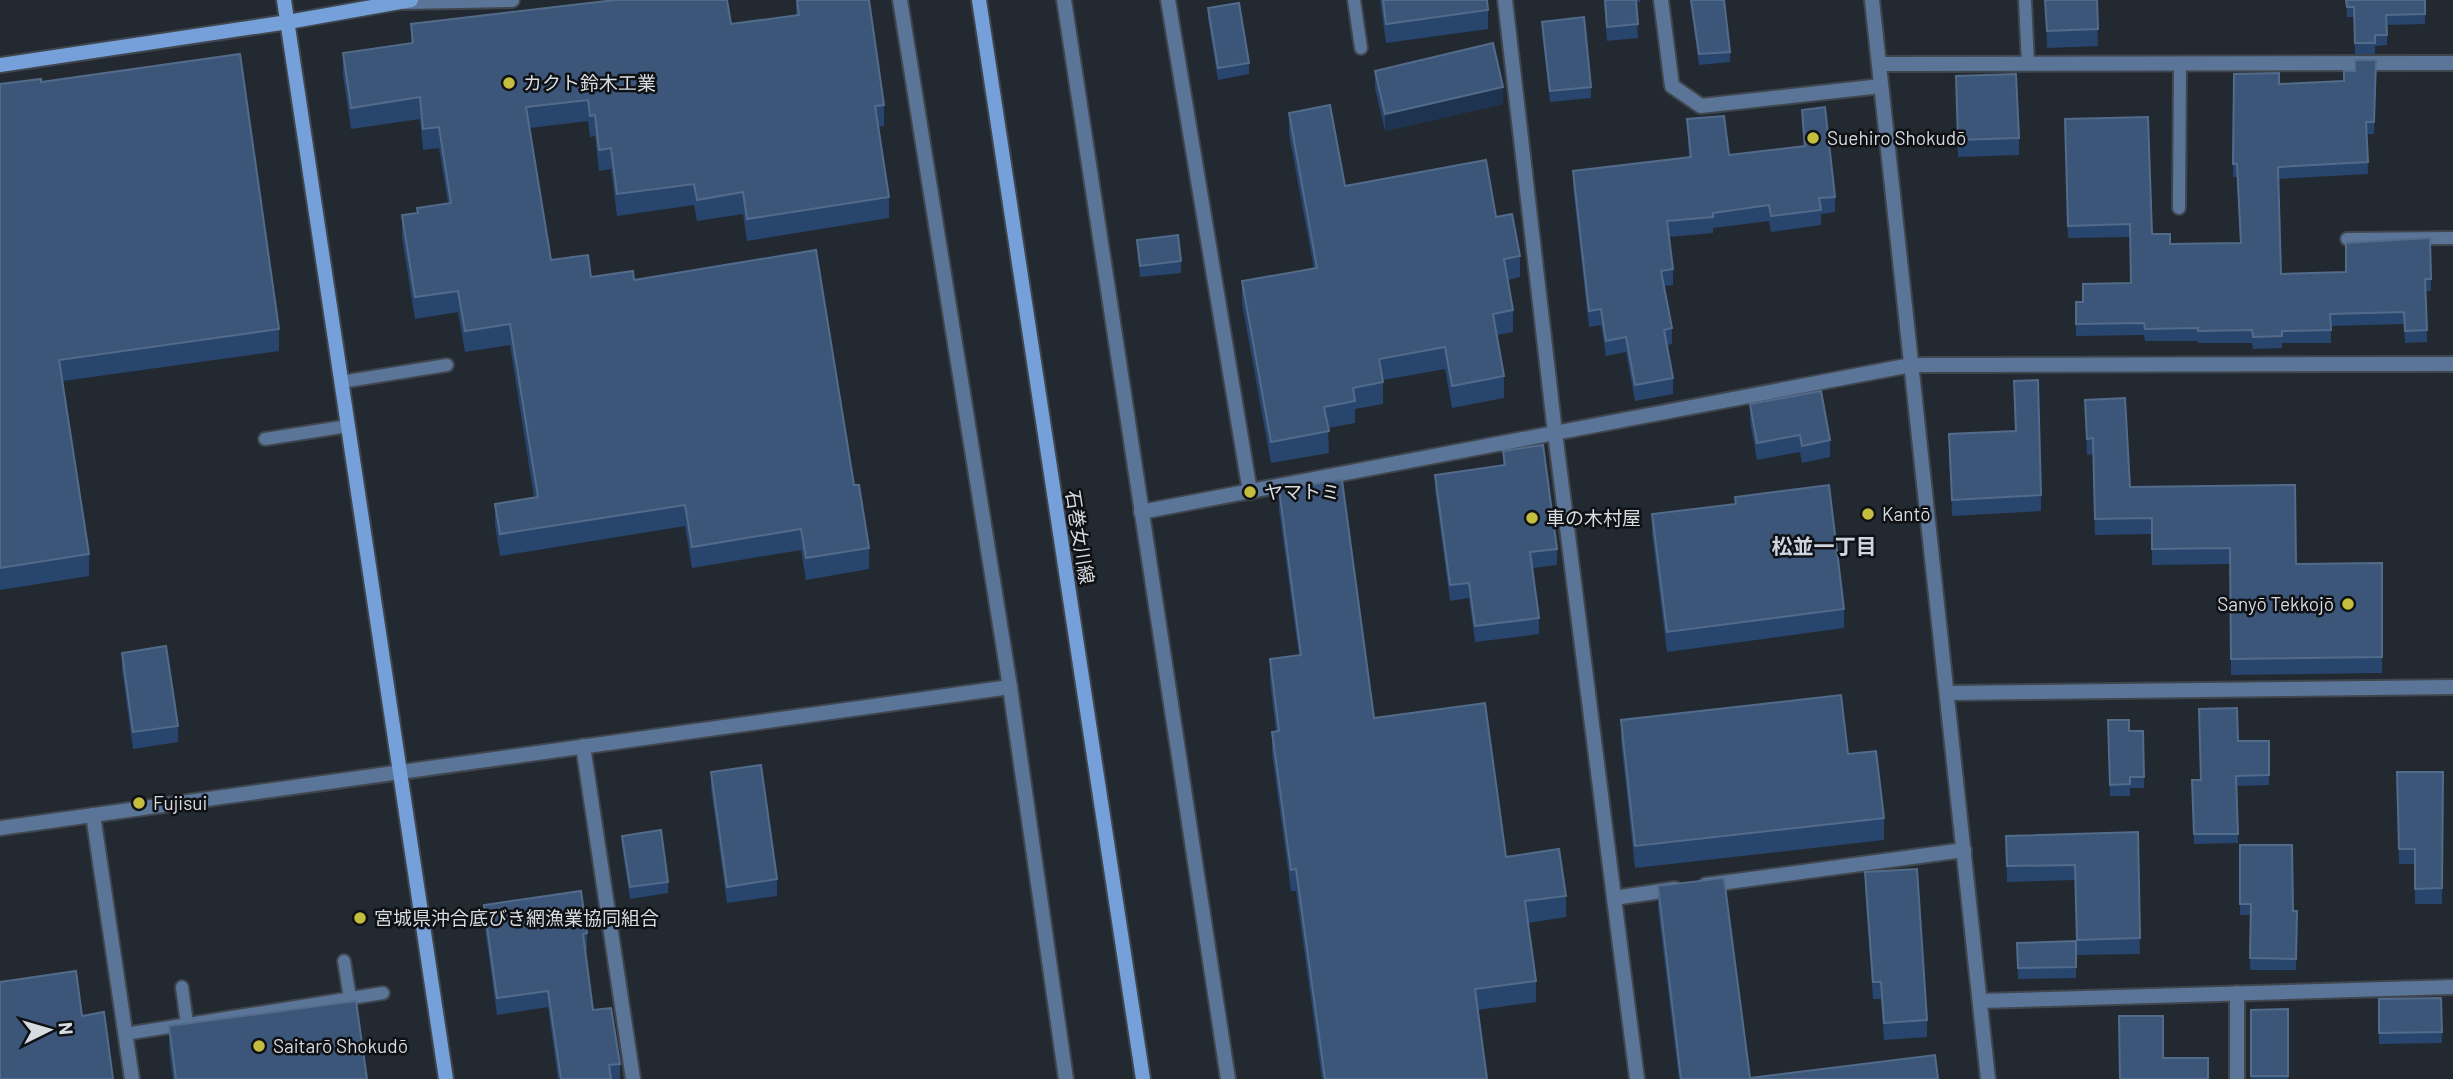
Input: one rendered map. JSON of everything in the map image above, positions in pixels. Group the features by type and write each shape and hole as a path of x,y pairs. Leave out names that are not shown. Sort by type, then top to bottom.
{"street":[{"path":"285,0 446,1079"},
{"path":"0,65 288,22 408,1 512,0"},
{"path":"900,0 1010,687 1066,1079"},
{"name":"石巻女川線","path":"979,0 1143,1079"},
{"path":"1064,0 1228,1079"},
{"path":"1168,0 1250,492"},
{"path":"1505,0 1555,433 1637,1079"},
{"path":"1661,0 1672,86 1701,106 1881,86"},
{"path":"1872,0 1988,1079"},
{"path":"1879,64 2453,63"},
{"path":"1141,512 1911,365 2453,364"},
{"path":"0,828 1010,687"},
{"path":"1947,693 2453,687"},
{"path":"583,746 633,1079"},
{"path":"93,815 132,1079"},
{"path":"1614,898 1964,850"},
{"path":"1980,1001 2453,987"},
{"path":"2237,993 2237,1079"}],"lane":[{"path":"1354,0 1361,48"},
{"path":"2025,0 2028,64"},
{"path":"2179,208 2180,63"},
{"path":"2347,239 2453,239"},
{"path":"341,382 447,365"},
{"path":"265,439 348,426"},
{"path":"344,961 351,998"},
{"path":"182,987 187,1024"},
{"path":"125,1034 383,993"}],"building":[{"path":"615,0 727,0 731,24 799,15 797,0 869,0 884,105 875,106 889,197 747,219 743,192 697,200 694,184 617,194 611,148 599,150 595,115 590,116 588,100 526,107 551,260 588,255 591,277 633,271 634,280 816,250 854,485 859,485 869,548 806,558 801,529 692,547 685,505 500,534 495,504 538,497 510,324 465,331 458,291 415,297 402,215 418,213 417,208 451,203 439,127 423,129 420,97 351,108 343,53 413,43 411,24"},
{"path":"1383,0 1487,0 1488,10 1386,24"},
{"path":"1605,0 1636,0 1638,24 1607,27"},
{"path":"1691,0 1724,0 1730,52 1699,54"},
{"path":"2045,0 2097,0 2098,29 2047,31"},
{"path":"2346,0 2425,0 2425,14 2386,15 2387,35 2375,35 2375,43 2355,43 2354,7 2347,7"},
{"path":"1239,3 1249,63 1218,68 1208,8"},
{"path":"1584,17 1591,87 1550,91 1542,22"},
{"path":"1493,43 1503,87 1385,114 1375,71"},
{"path":"240,54 279,329 59,360 89,554 0,568 0,84 41,79 41,82"},
{"path":"2355,60 2376,60 2374,122 2366,122 2368,162 2278,167 2281,274 2346,272 2346,243 2430,238 2431,279 2425,279 2427,330 2405,331 2404,312 2330,314 2331,330 2282,331 2282,336 2253,337 2252,330 2145,329 2144,323 2076,324 2076,302 2083,302 2083,284 2131,283 2130,224 2068,226 2065,119 2148,117 2152,234 2170,234 2170,244 2241,243 2237,164 2233,164 2234,74 2279,73 2279,84 2344,81 2344,71 2355,71"},
{"path":"2016,74 2019,138 1958,140 1956,76"},
{"path":"1330,105 1345,186 1486,160 1496,217 1512,214 1520,256 1504,259 1513,310 1493,314 1504,376 1452,386 1445,347 1379,359 1383,382 1353,388 1355,401 1324,407 1329,431 1271,442 1242,281 1317,268 1289,113"},
{"path":"1825,107 1835,197 1819,198 1821,210 1771,216 1769,205 1713,213 1713,217 1667,221 1673,269 1661,271 1672,328 1664,330 1673,378 1635,385 1626,337 1606,341 1601,309 1589,311 1573,171 1691,157 1687,119 1724,116 1729,155 1805,146 1802,110"},
{"path":"1178,235 1181,261 1140,266 1137,240"},
{"path":"2038,380 2041,495 1952,500 1949,434 2016,431 2014,381"},
{"path":"1821,391 1830,440 1802,446 1800,435 1757,443 1750,404"},
{"path":"2125,398 2130,487 2295,485 2296,564 2382,563 2382,657 2231,659 2230,548 2152,549 2152,518 2095,519 2093,438 2087,439 2085,400"},
{"path":"1543,445 1557,549 1530,552 1539,618 1475,626 1469,583 1450,585 1435,475 1505,465 1503,451"},
{"path":"1342,480 1374,718 1485,703 1506,857 1559,849 1566,896 1525,901 1536,981 1475,989 1487,1079 1325,1079 1296,869 1291,870 1272,732 1279,731 1270,659 1301,655 1279,489"},
{"path":"1829,485 1844,609 1667,632 1652,514 1736,504 1735,497"},
{"path":"166,646 178,726 133,732 122,653"},
{"path":"1841,695 1848,754 1876,751 1884,818 1635,846 1621,720"},
{"path":"2237,708 2238,741 2269,741 2269,775 2236,776 2238,834 2194,834 2192,780 2201,780 2199,709"},
{"path":"2108,720 2129,720 2129,731 2143,731 2144,777 2130,777 2130,784 2110,785"},
{"path":"761,765 777,879 727,887 711,772"},
{"path":"2397,772 2443,772 2442,888 2415,889 2415,849 2399,849"},
{"path":"661,830 668,882 630,887 622,836"},
{"path":"2138,832 2140,938 2077,940 2075,865 2007,866 2006,836"},
{"path":"2240,845 2292,845 2293,911 2297,911 2296,959 2250,958 2251,904 2240,904"},
{"path":"1917,869 1927,1020 1884,1023 1881,982 1873,982 1865,872"},
{"path":"1724,878 1750,1078 1935,1055 1938,1079 1681,1079 1658,886"},
{"path":"581,891 587,933 583,934 593,1010 611,1008 620,1064 609,1065 611,1079 561,1079 548,991 497,998 484,905"},
{"path":"2076,941 2076,967 2018,968 2017,943"},
{"path":"76,971 82,1016 104,1012 113,1079 0,1079 0,982"},
{"path":"2441,998 2442,1032 2379,1033 2379,999"},
{"path":"356,1001 367,1079 176,1079 169,1026"},
{"path":"2288,1009 2288,1076 2251,1076 2251,1010"},
{"path":"2119,1016 2163,1016 2163,1058 2208,1058 2208,1079 2120,1079"}],"place":[{"name":"カクト鈴木工業","path":"509,83"},
{"name":"Suehiro Shokudō","path":"1813,138"},
{"name":"ヤマトミ","path":"1250,492"},
{"name":"Kantō","path":"1868,514"},
{"name":"車の木村屋","path":"1532,518"},
{"name":"Sanyō Tekkojō","path":"2348,604"},
{"name":"Fujisui","path":"139,803"},
{"name":"宮城県沖合底びき網漁業協同組合","path":"360,918"},
{"name":"Saitarō Shokudō","path":"259,1046"}],"district":[{"name":"松並一丁目","path":"1824,547"}]}
